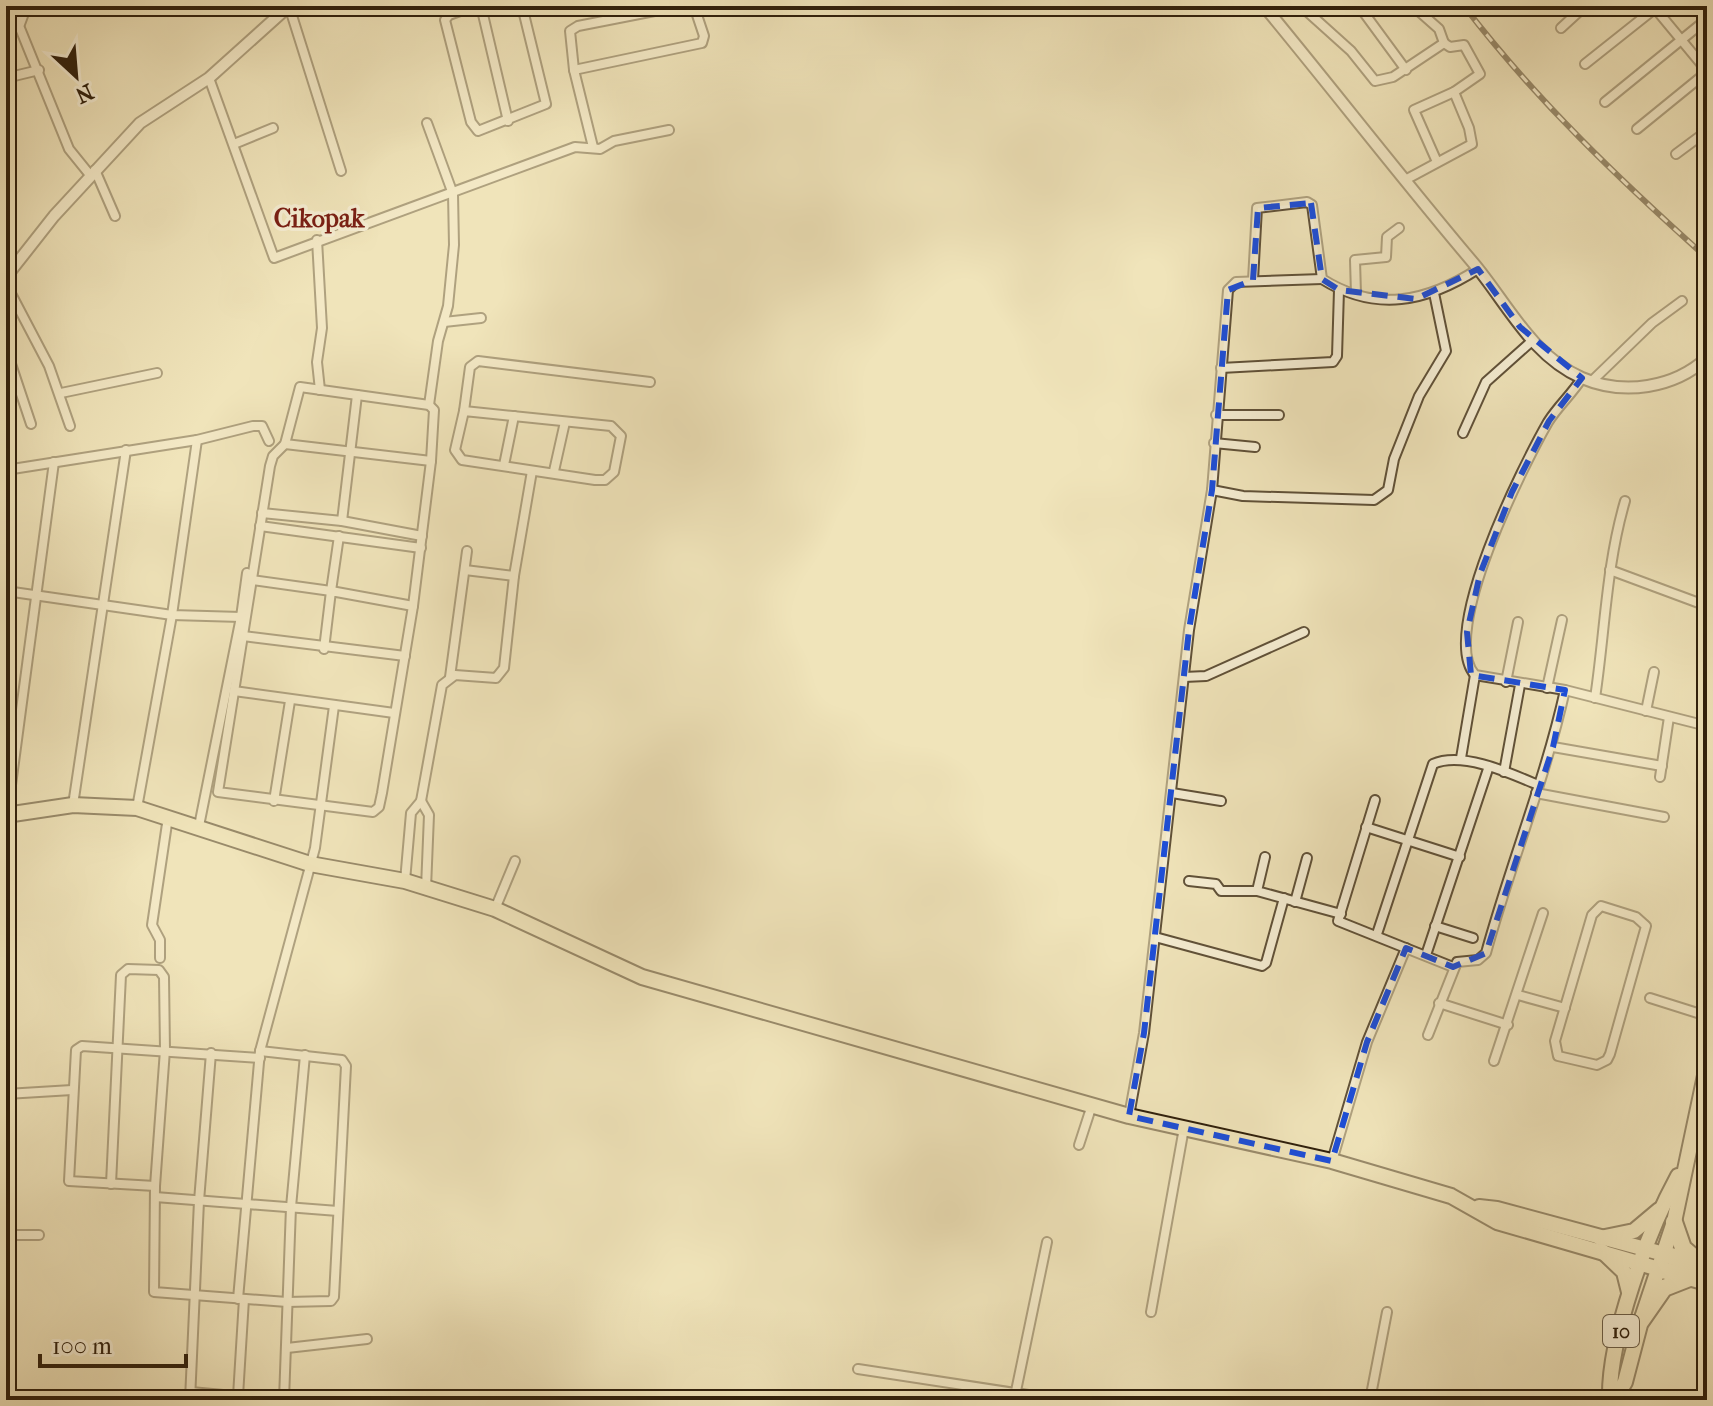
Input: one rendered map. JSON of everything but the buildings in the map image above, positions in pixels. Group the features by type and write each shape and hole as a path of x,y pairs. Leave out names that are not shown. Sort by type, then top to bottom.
{"highway":[{"path":"1674,1222 1683,1248 1702,1273"},
{"path":"1662,1261 1702,1273"},
{"path":"1641,1321 1664,1288 1702,1273"}],"main road":[{"path":"6,815 73,805 137,808 310,864 405,881 495,909 642,977 1129,1116 1332,1161 1451,1196 1477,1207 1497,1209 1601,1244 1641,1263 1662,1261"},
{"name":"10","path":"1612,1400 1625,1382 1641,1321 1674,1222 1707,1066"},
{"name":"10","path":"1612,1400 1609,1373 1641,1263 1686,1161"},
{"path":"1601,1244 1634,1231 1666,1204"},
{"path":"1601,1244 1647,1247 1662,1261"},
{"path":"1601,1244 1626,1276 1629,1305"}],"street":[{"path":"11,6 73,158 92,172 115,216"},
{"path":"474,6 449,15 445,20 471,122 478,131 543,108 547,102 522,6"},
{"path":"481,6 508,121"},
{"path":"593,147 569,41 574,28 680,6"},
{"path":"574,70 702,43 704,36 694,6"},
{"path":"1264,6 1533,340 1587,379 1625,388 1660,384 1692,370 1707,358"},
{"path":"1301,6 1351,51 1375,81 1406,70 1444,43"},
{"path":"1359,6 1406,70"},
{"path":"1413,6 1439,29 1444,43 1450,47 1464,45 1480,71 1477,78 1454,92 1414,110 1437,162"},
{"path":"1561,28 1585,6"},
{"path":"1585,64 1656,7 1679,41 1707,72 1637,129"},
{"path":"6,277 92,172 140,123 209,78 283,8 341,171"},
{"path":"1605,102 1707,19"},
{"path":"6,78 39,70"},
{"path":"209,78 274,258 575,147 600,149 614,141 669,130"},
{"path":"1405,180 1472,144 1454,92"},
{"path":"427,123 453,194 452,281 429,405"},
{"path":"234,144 273,128"},
{"path":"1676,154 1707,131"},
{"path":"1253,280 1257,208 1307,202 1312,205 1322,279"},
{"path":"1356,294 1356,260 1386,256 1387,239 1399,228"},
{"path":"317,240 322,328 317,362 320,390"},
{"path":"1129,1116 1140,1062 1184,677 1212,490 1228,290 1236,282 1253,280 1322,279 1339,290 1409,300 1434,293 1478,269"},
{"path":"6,284 61,393 70,426"},
{"path":"1221,368 1333,362 1337,356 1339,290"},
{"path":"1212,490 1308,499 1374,500 1382,497 1388,490 1394,459 1419,396 1446,351 1434,293"},
{"path":"1461,758 1475,675 1466,657 1467,632 1486,557 1534,448 1555,412 1587,379 1682,301"},
{"path":"444,322 481,318"},
{"path":"1463,433 1486,382 1533,340"},
{"path":"6,349 31,424"},
{"path":"464,411 611,426 619,431 615,468 605,480 554,471 532,471 456,456 470,367 478,361 650,382"},
{"path":"61,393 157,373"},
{"path":"199,826 273,456 285,444 300,387 429,405 434,410 431,461 413,606 377,811 218,792 243,636 249,577"},
{"path":"342,521 357,395"},
{"path":"1216,415 1279,415"},
{"path":"504,465 514,416"},
{"path":"554,471 565,422"},
{"path":"6,470 197,440 253,426 262,426 269,441"},
{"path":"137,808 172,615 197,440"},
{"path":"1214,443 1255,447"},
{"path":"285,444 431,461"},
{"path":"73,805 126,450"},
{"path":"6,815 54,462"},
{"path":"450,677 487,679 501,673 511,628 514,576 532,471"},
{"path":"1595,698 1610,570 1625,501"},
{"path":"262,513 342,521 422,536"},
{"path":"260,526 421,548"},
{"path":"324,649 339,536"},
{"path":"405,881 411,813 421,801 442,685 450,677 467,551"},
{"path":"465,570 514,576"},
{"path":"1610,570 1706,603"},
{"path":"249,577 413,606"},
{"path":"6,591 172,615 241,617"},
{"path":"1547,688 1562,620"},
{"path":"1506,682 1518,622"},
{"path":"1184,677 1206,676 1304,632"},
{"path":"243,636 324,649 405,656"},
{"path":"1646,711 1654,672"},
{"path":"1475,675 1520,685 1565,690 1707,726"},
{"path":"1504,772 1520,685"},
{"path":"1428,1035 1453,967 1462,959 1478,960 1486,953 1553,747 1565,690"},
{"path":"234,691 394,713"},
{"path":"274,801 290,701"},
{"path":"238,1396 245,1204 260,1054 310,864 322,805 334,706"},
{"path":"1660,777 1669,717"},
{"path":"1553,747 1662,766"},
{"path":"1377,934 1433,764 1446,758 1461,758 1504,772 1537,789 1664,817"},
{"path":"1426,955 1488,769"},
{"path":"1172,793 1221,801"},
{"path":"1375,800 1340,924 1377,934 1453,967"},
{"path":"421,801 429,815 426,888"},
{"path":"160,958 160,940 152,925 168,817"},
{"path":"1366,827 1460,857"},
{"path":"1257,891 1265,857"},
{"path":"1295,902 1307,858"},
{"path":"495,909 515,861"},
{"path":"1189,881 1216,884 1221,891 1257,891 1341,914"},
{"path":"1155,937 1262,966 1266,963 1284,898"},
{"path":"1601,906 1643,920 1646,926 1610,1054 1603,1064 1558,1056 1555,1041 1565,1008 1595,909 1601,906"},
{"path":"1494,1061 1543,913"},
{"path":"1435,926 1473,938"},
{"path":"1332,1161 1367,1042 1406,948"},
{"path":"111,1184 119,1048 121,975 128,969 159,970 164,977 165,1050 155,1186 153,1290 159,1294 325,1303 334,1297 346,1066 342,1060 305,1055 211,1053 165,1050 119,1048 82,1046 76,1050 68,1179 71,1183 155,1186"},
{"path":"1518,995 1565,1008"},
{"path":"1650,998 1707,1016"},
{"path":"1439,1003 1508,1025"},
{"path":"211,1053 199,1201 190,1396 277,1400"},
{"path":"284,1400 291,1207 305,1055"},
{"path":"6,1094 72,1090"},
{"path":"1079,1145 1092,1105"},
{"path":"1151,1312 1184,1128"},
{"path":"155,1197 338,1211"},
{"path":"6,1235 39,1235"},
{"path":"1016,1391 1047,1242"},
{"path":"1370,1400 1387,1312"},
{"path":"287,1348 367,1339"},
{"path":"858,1369 1061,1400"}],"highlighted area":[{"path":"1311,203 1322,279 1339,290 1416,299 1478,269 1520,327 1582,378 1549,421 1512,492 1480,574 1467,632 1471,675 1565,690 1553,747 1486,953 1453,967 1406,948 1367,1042 1332,1161 1129,1116 1144,1033 1189,630 1212,490 1228,290 1253,280 1258,208"}],"railway":[{"path":"1464,6 1520,74 1580,138 1707,258"}],"district":[{"name":"Cikopak","path":"319,218"}]}
